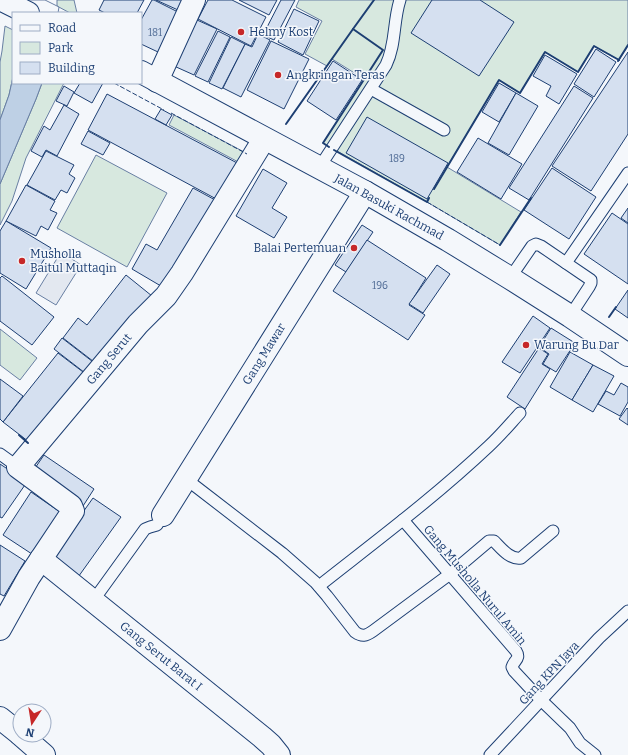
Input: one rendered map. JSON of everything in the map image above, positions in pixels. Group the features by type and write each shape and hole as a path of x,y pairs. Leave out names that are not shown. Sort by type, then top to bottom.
{"street":[{"path":"2,0 26,12"},
{"path":"149,77 194,0"},
{"name":"Jalan Basuki Rachmad","path":"149,77 365,192 448,240 570,316 628,355"},
{"name":"Gang Serut","path":"18,467 138,324 166,296 182,273 264,139"},
{"name":"Gang Mawar","path":"163,515 365,192"},
{"path":"2,618 73,509 69,504 18,467"},
{"name":"Gang Serut Barat I","path":"41,559 262,737 279,755"},
{"path":"0,718 12,727"},
{"path":"31,743 44,755"}],"lane":[{"path":"319,168 390,58 400,0"},
{"path":"371,88 444,130"},
{"path":"566,263 628,173"},
{"path":"510,278 530,249 535,244 541,246 589,278 591,281 589,287 570,316"},
{"path":"319,586 403,520 457,475 490,446 520,413"},
{"path":"0,454 18,467"},
{"path":"186,478 282,553 319,586 355,632 366,636 450,574 490,541 494,541 512,558 517,559 521,558 553,531"},
{"path":"93,601 145,529 150,526 157,525 163,515"},
{"name":"Gang Musholla Nurul Amin","path":"403,520 516,651 518,656 512,669 570,728 580,743 595,755"},
{"name":"Gang KPN Jaya","path":"490,755 599,638 628,611"}],"green space":[{"path":"57,0 74,0 77,12 68,12 57,6"},
{"path":"299,0 628,0 628,45 619,60 594,46 578,72 545,52 520,93 499,80 447,167 521,212 500,245 323,143 364,79 332,59 327,66 305,54 322,21 296,7"},
{"path":"5,26 12,30 12,82 0,120 0,62"},
{"path":"42,84 63,84 26,158 12,201 0,225 0,184"},
{"path":"174,115 248,154 242,164 169,125"},
{"path":"96,155 167,193 127,267 57,228"},
{"path":"0,329 37,358 20,380 0,365"}],"shaded area":[{"path":"61,252 81,265 56,305 36,293"}],"water":[{"path":"12,82 12,84 42,84 0,184 0,120"}],"pier":[{"path":"17,0 45,0 59,7 58,12 16,12"}],"building":[{"path":"104,0 144,0 138,12 103,12 99,10"},
{"path":"152,0 178,12 158,52 142,44 142,18"},
{"path":"156,0 183,0 178,10"},
{"name":"Helmy Kost","path":"208,0 232,0 266,17 251,46 198,19"},
{"path":"239,0 277,0 269,15"},
{"path":"281,0 295,0 274,40 263,35"},
{"path":"432,0 480,0 514,22 479,76 411,33"},
{"path":"294,9 319,21 303,55 278,42"},
{"path":"197,20 217,29 194,75 174,66"},
{"path":"218,31 230,37 208,82 195,76"},
{"path":"258,34 270,40 241,97 223,88 245,44 252,47"},
{"path":"231,37 245,44 222,89 209,83"},
{"name":"Angkringan Teras","path":"271,41 309,59 284,109 247,90"},
{"path":"596,49 616,62 594,97 574,84"},
{"path":"628,52 628,134 591,191 552,166"},
{"path":"545,55 577,74 559,104 546,96 551,86 533,76"},
{"path":"333,61 362,80 336,120 307,101"},
{"path":"499,83 516,93 499,122 482,112"},
{"path":"79,84 102,84 92,103 74,93"},
{"path":"64,86 74,92 67,106 56,101"},
{"path":"574,86 593,98 529,200 509,188"},
{"path":"516,93 538,106 509,155 488,143"},
{"path":"107,94 239,164 220,201 88,130"},
{"path":"64,105 79,114 57,156 46,150 42,157 31,151 44,126 50,130"},
{"path":"161,109 172,115 166,125 155,119"},
{"path":"367,117 448,163 427,199 346,153"},
{"path":"88,131 110,143 103,155 81,144"},
{"path":"478,138 522,164 501,199 457,172"},
{"path":"46,151 74,165 69,174 75,178 67,193 61,190 55,200 27,185"},
{"path":"552,168 596,197 569,239 524,210"},
{"path":"263,169 287,183 272,208 287,217 274,238 236,216"},
{"path":"26,185 55,201 50,210 57,213 48,230 41,226 36,236 6,221"},
{"path":"193,188 217,201 166,289 132,269 146,244 157,250"},
{"path":"628,208 628,223 621,218"},
{"path":"612,213 628,224 628,284 584,254"},
{"name":"Musholla Baitul Muttaqin","path":"6,221 51,248 26,289 0,273 0,231"},
{"name":"Balai Pertemuan","path":"362,225 373,232 346,272 335,265"},
{"path":"367,240 426,278 409,305 425,315 408,340 333,291"},
{"path":"437,265 450,274 423,313 409,304"},
{"path":"126,275 152,296 98,365 63,338 78,318 87,325"},
{"path":"2,276 54,317 32,345 0,321 0,278"},
{"path":"628,290 628,318 615,309"},
{"name":"Warung Bu Dar","path":"533,316 550,328 520,373 502,362"},
{"path":"551,328 575,343 556,372 543,364 549,354 539,347"},
{"path":"62,338 97,365 89,376 54,349"},
{"path":"539,348 548,354 542,364 550,369 525,409 507,397"},
{"path":"570,352 593,365 572,400 550,387"},
{"path":"58,353 87,375 33,445 3,422"},
{"path":"593,365 614,376 593,412 572,400"},
{"path":"0,379 23,396 3,422 0,419"},
{"path":"621,383 628,387 628,402 620,416 598,404 606,391 614,395"},
{"path":"627,408 628,409 628,425 619,419"},
{"path":"44,455 94,489 83,506 33,471"},
{"path":"0,464 27,482 2,518 0,517"},
{"path":"31,492 63,514 35,556 3,535"},
{"path":"93,498 121,517 76,580 49,560"},
{"path":"0,545 25,561 4,596 0,594"}],"fence":[{"path":"116,84 164,110"},
{"path":"171,113 247,154"},
{"path":"427,202 500,245"}],"wall":[{"path":"329,147 323,143 383,50 353,29 374,0"},
{"path":"286,124 353,29"},
{"path":"618,61 628,45"},
{"path":"434,189 499,80 520,93 545,52 578,72 594,46 619,60"},
{"path":"334,150 427,202 429,198"},
{"path":"500,245 531,198"},
{"path":"609,317 616,307"},
{"path":"19,435 28,443"}],"place":[{"name":"Helmy Kost","path":"241,32"},
{"name":"Angkringan Teras","path":"278,75"},
{"name":"Balai Pertemuan","path":"354,248"},
{"name":"Musholla Baitul Muttaqin","path":"22,261"},
{"name":"Warung Bu Dar","path":"526,345"}]}
